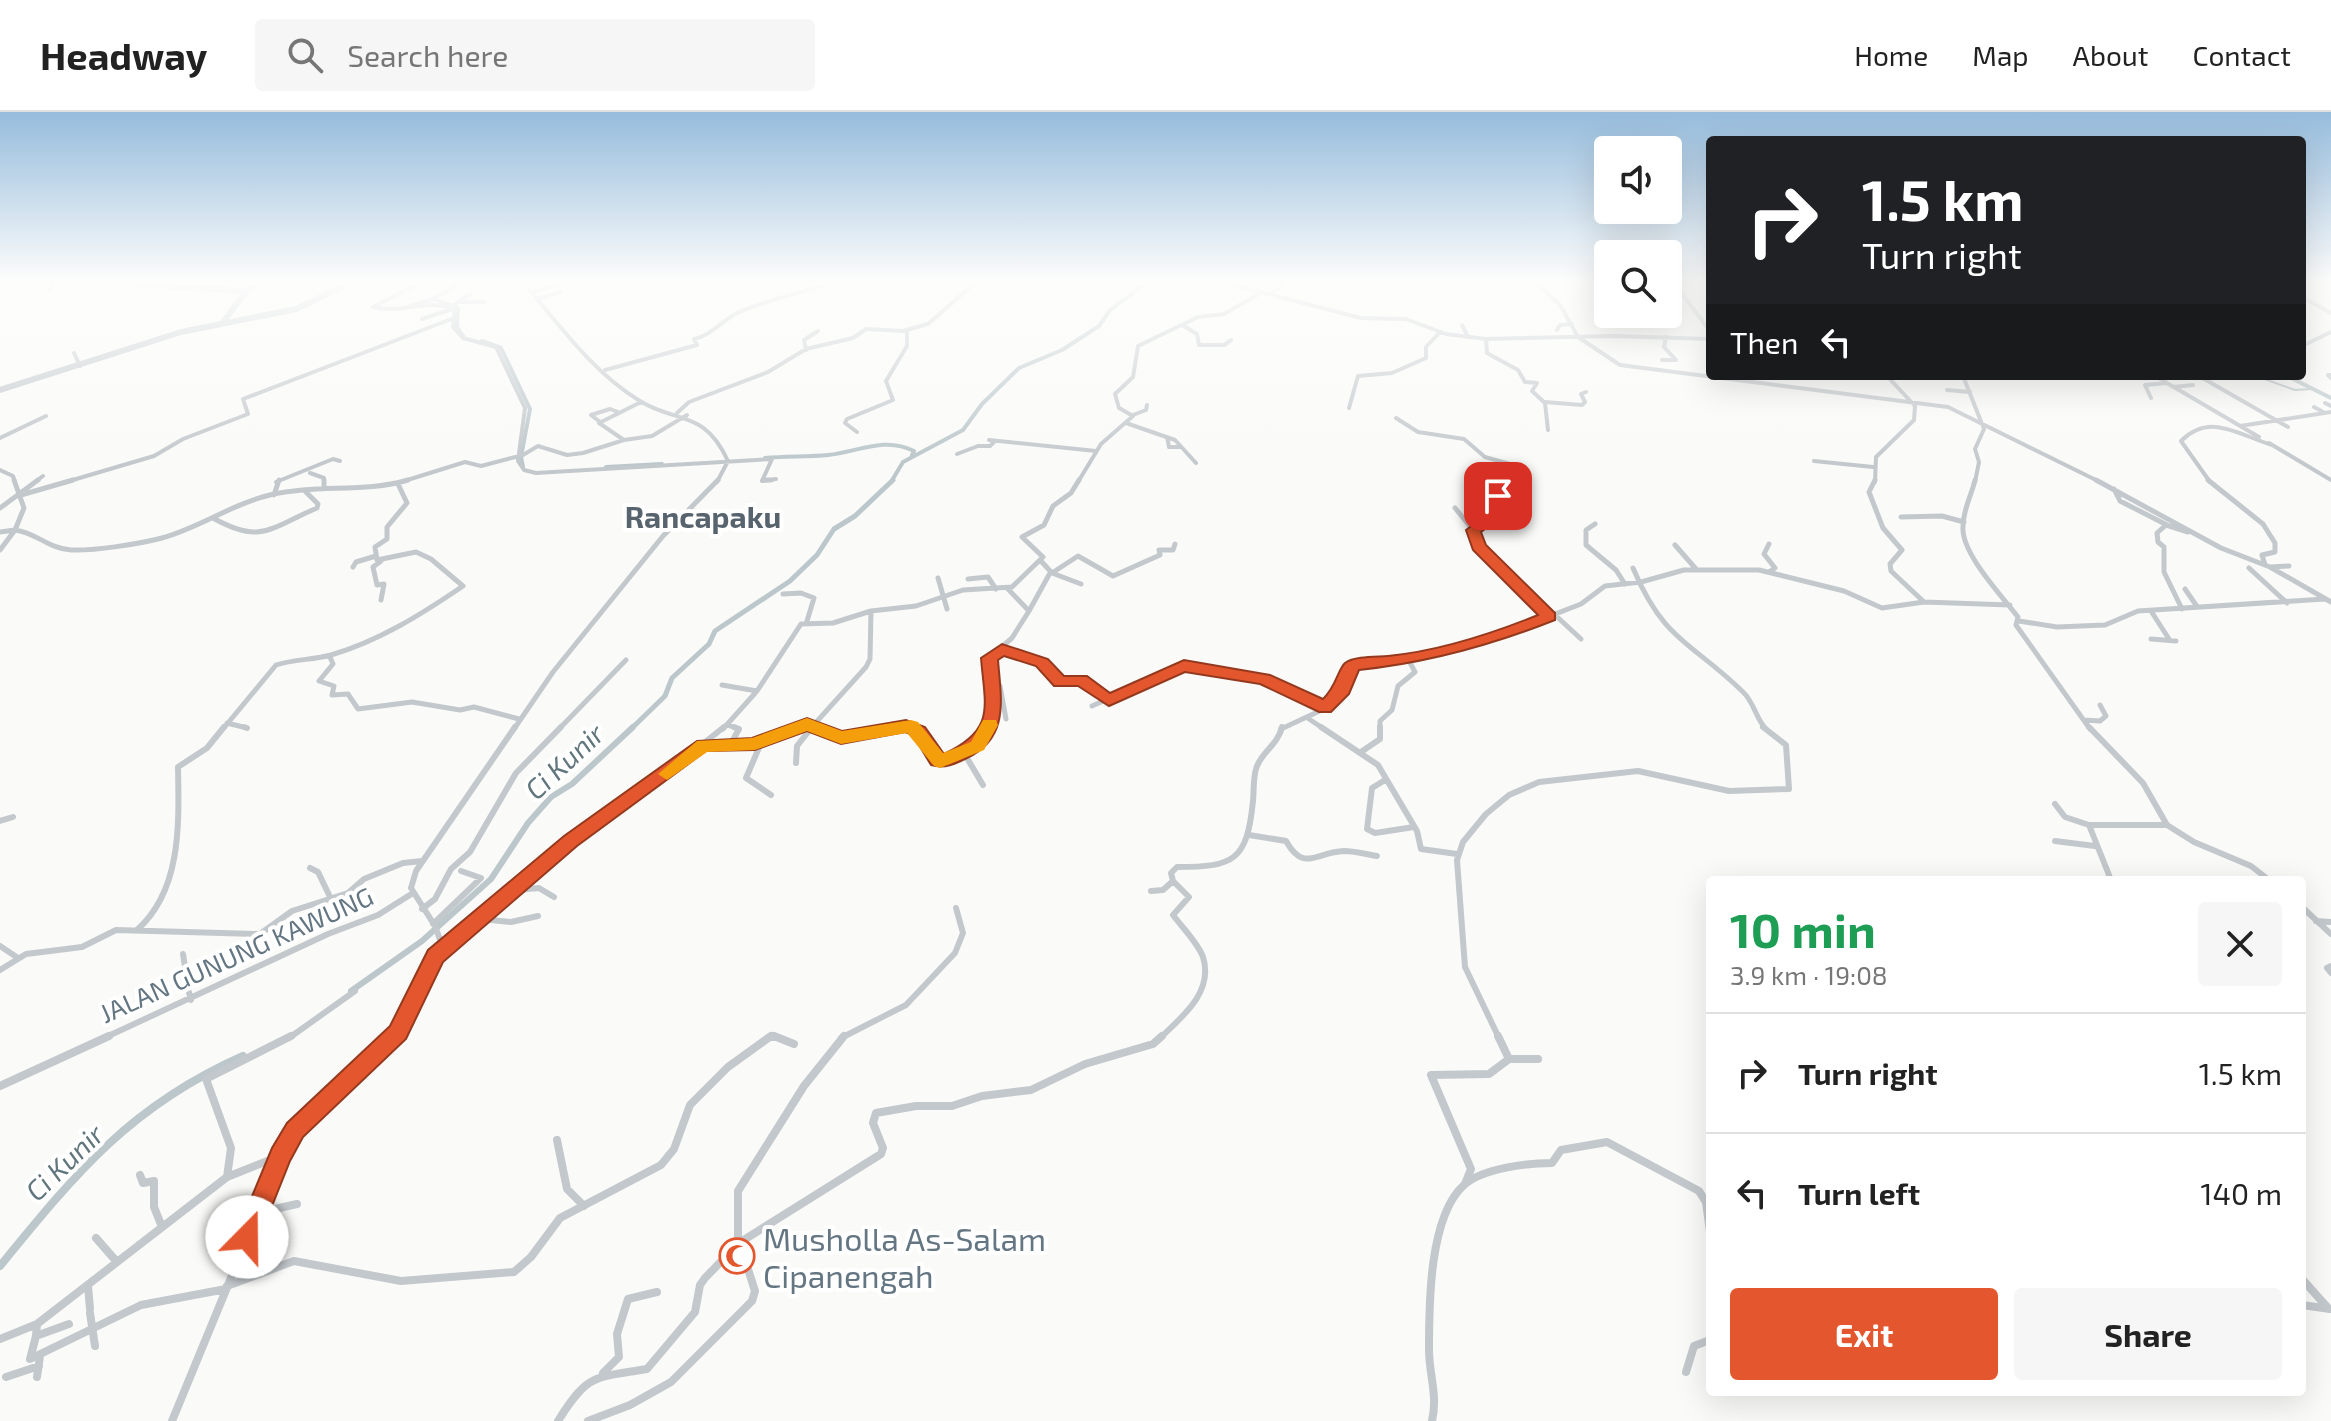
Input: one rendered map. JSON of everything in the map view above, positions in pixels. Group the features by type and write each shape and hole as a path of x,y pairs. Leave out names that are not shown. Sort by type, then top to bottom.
{"main road":[{"path":"0,390 149,343"}],"street":[{"path":"20,494 154,456 183,439 248,414 243,399 389,343"},
{"path":"484,343 499,351 525,408 521,468 536,473 774,459 762,481 776,479"},
{"path":"577,343 587,357 641,402 687,415 718,443 728,461"},
{"path":"605,370 696,343"},
{"path":"805,343 806,350"},
{"path":"677,413 689,402 768,372 806,350 833,343"},
{"path":"857,432 845,422 847,419 893,400 886,381 907,343"},
{"path":"1133,415 1119,408 1115,394 1133,377 1138,346 1143,343"},
{"path":"1199,343 1227,343"},
{"path":"1349,408 1358,376 1392,373 1426,358 1426,347 1430,343"},
{"path":"1486,343 1487,353 1518,370 1525,382 1537,383 1532,391 1545,402 1551,415 1546,419 1548,430"},
{"path":"1587,343 1620,365 1706,378"},
{"path":"1665,343 1676,360 1661,359 1672,374"},
{"path":"670,352 676,357"},
{"path":"74,353 75,363 80,366"},
{"path":"1729,380 1911,399 1948,407 2329,600"},
{"path":"1891,380 1915,406 1912,426 1876,457 1873,467 1875,484 1869,492 1879,511 1883,528 1902,553 1889,568 1924,602"},
{"path":"1965,380 1984,432 1975,449 1979,462 1962,532 1972,556 2019,621"},
{"path":"2162,380 2331,480"},
{"path":"2206,380 2288,427"},
{"path":"2151,398 2145,385 2167,383"},
{"path":"2173,387 2193,385"},
{"path":"1947,390 1970,392"},
{"path":"1545,402 1582,405 1585,402 1581,394 1586,392"},
{"path":"600,422 641,402"},
{"path":"172,1421 280,1156 308,1115 398,1032 422,979 443,948 571,841 727,725 757,691 799,626 807,621 833,623 871,611 916,606 943,594 1007,588 1019,583 1043,556 1022,537 1044,525 1053,506 1071,493 1096,451 1133,415 1146,410 1147,405"},
{"path":"2314,407 2328,413"},
{"path":"604,410 591,415 624,440"},
{"path":"593,411 618,412"},
{"path":"2240,426 2328,413"},
{"path":"0,532 27,531 38,541 70,550 162,538 274,495 365,484 381,488 465,462 478,467 521,455 538,446 572,455 624,440 652,436 687,415"},
{"path":"0,438 46,416"},
{"path":"1396,418 1418,432 1456,436 1470,441 1476,451 1487,457 1517,466 1512,487 1498,496 1484,516 1482,526 1473,530"},
{"path":"1126,423 1159,430 1167,437 1169,447 1181,447 1196,463"},
{"path":"2267,566 2262,555 2275,552 2275,544 2251,512 2215,486 2181,441 2200,425 2208,424 2232,429 2272,445"},
{"path":"957,454 978,446 990,446 992,441 1096,451"},
{"path":"274,495 276,481 333,459 340,461"},
{"path":"443,948 410,883 422,861 519,719 650,552 715,486 728,461"},
{"path":"1814,461 1873,467"},
{"path":"1487,464 1515,474"},
{"path":"0,470 13,475 24,508 15,530 0,550"},
{"path":"310,473 324,478 324,489"},
{"path":"0,508 43,476"},
{"path":"0,478 12,479"},
{"path":"379,558 375,547 387,539 387,527 407,503 398,484"},
{"path":"2114,489 2120,501 2167,525 2191,532"},
{"path":"213,518 240,533 258,534 317,508 318,504 305,491"},
{"path":"1455,508 1473,530 1483,552 1581,639"},
{"path":"1901,517 1942,516 1964,522"},
{"path":"1595,524 1586,530 1586,545 1616,570 1625,584"},
{"path":"2167,525 2157,533 2158,542 2164,547 2161,560 2166,579 2182,609"},
{"path":"703,745 729,747 761,743 804,724 841,738 911,726 919,731 938,761 964,753 980,743 993,716 989,658 1025,624 1051,573 1077,556 1115,575 1151,562 1160,555 1159,550 1173,550 1175,544"},
{"path":"1769,544 1764,554 1775,568 1769,572"},
{"path":"1675,545 1696,569"},
{"path":"137,930 153,917 173,869 180,836 178,767 204,750 279,663 327,656 365,644 427,611 463,586 423,553 408,552 363,559 353,567"},
{"path":"379,558 373,567 377,585 384,584 381,600"},
{"path":"1041,561 1051,573 1081,584"},
{"path":"2267,566 2289,566"},
{"path":"1509,1059 1465,967 1457,854 1466,837 1499,803 1541,782 1642,771 1729,791 1788,790 1786,745 1763,727 1747,695 1672,635 1648,604 1633,568"},
{"path":"2249,568 2287,603"},
{"path":"601,1374 628,1374 647,1369 695,1312 705,1278 743,1240 881,1154 883,1148 873,1123 876,1113 916,1106 952,1106 982,1096 1031,1090 1085,1064 1144,1049 1161,1039 1194,1003 1204,987 1202,955 1173,915 1189,897 1173,881 1171,873 1177,867 1228,864 1249,835 1256,767 1279,740 1282,727 1309,719 1343,690 1351,667 1365,662 1408,659 1504,634 1587,602 1605,586 1641,582 1696,569 1769,572 1810,588 1844,591 1882,608 1924,602 2010,605"},
{"path":"968,579 988,577 996,589"},
{"path":"938,578 947,609"},
{"path":"1007,588 1029,611"},
{"path":"2185,589 2196,605"},
{"path":"783,594 801,593 814,598 807,621"},
{"path":"2019,621 2057,627 2105,625 2132,612 2182,609 2196,605 2226,608 2329,600"},
{"path":"796,763 797,746 854,682 870,659 871,611"},
{"path":"2151,611 2173,640 2151,639"},
{"path":"2019,621 2016,625 2025,641 2110,753 2140,779 2167,825 2194,842 2251,866 2264,876"},
{"path":"1002,649 1042,663 1060,682 1081,680 1109,700"},
{"path":"330,657 333,664 319,681 334,686 332,695 348,694 358,709 412,702 455,709 474,707 509,719 519,719"},
{"path":"1361,752 1380,739 1381,720 1392,710 1397,688 1414,673 1415,668 1408,659"},
{"path":"422,909 435,899 451,869 470,852 516,773 626,660"},
{"path":"1092,706 1184,666 1264,679 1325,707"},
{"path":"722,685 757,691"},
{"path":"990,687 1000,686 1006,719"},
{"path":"455,709 463,702"},
{"path":"2084,720 2099,721 2106,716 2100,705"},
{"path":"1309,719 1378,765 1414,827 1422,850 1457,854"},
{"path":"227,723 247,728"},
{"path":"727,725 739,729 729,747"},
{"path":"761,743 759,754 746,778 771,795"},
{"path":"964,753 983,785"},
{"path":"1385,780 1372,788 1374,801 1365,821 1367,829 1375,833 1414,827"},
{"path":"2055,804 2065,817 2089,825 2167,825"},
{"path":"0,821 13,817"},
{"path":"2089,825 2109,876"},
{"path":"1249,835 1286,841 1294,855 1306,860 1341,851 1377,856"},
{"path":"2055,841 2095,846"},
{"path":"0,970 18,958 88,945 116,930 210,931 249,936 265,933 292,911 331,899 352,890 369,877 409,861 422,861"},
{"path":"310,868 318,872 331,899"},
{"path":"435,928 481,878 461,871"},
{"path":"1151,891 1163,890 1173,881"},
{"path":"516,890 539,888 554,897"},
{"name":"JALAN GUNUNG KAWUNG","path":"0,1086 328,934 378,915 413,893"},
{"path":"588,1421 630,1405 671,1382 752,1301 755,1291 743,1240 738,1191 804,1086 841,1037 906,1005 955,953 963,933 956,908"},
{"path":"2306,911 2331,934"},
{"path":"481,919 511,922 538,916"},
{"path":"2316,921 2331,922"},
{"path":"0,946 18,958"},
{"path":"183,954 185,967 180,979 187,985 191,1000"},
{"path":"2331,966 2327,967 2331,973"},
{"path":"227,1177 231,1148 206,1079 287,1040 355,991"},
{"path":"6,1377 141,1305 227,1288 294,1261 401,1281 507,1274 524,1266 555,1222 646,1176 661,1165 674,1149 690,1105 756,1044 772,1035 794,1044"},
{"path":"1432,1421 1437,1400 1429,1352 1433,1261 1441,1225 1471,1169 1446,1117 1431,1075 1492,1073 1509,1059 1538,1059"},
{"path":"557,1140 567,1189 584,1206"},
{"path":"1465,1184 1520,1163 1552,1163 1565,1148 1607,1142 1696,1188 1706,1202"},
{"path":"0,1339 37,1324 227,1177 280,1156"},
{"path":"140,1175 143,1183 154,1181 154,1207 162,1227"},
{"path":"257,1213 297,1204"},
{"path":"96,1238 117,1262"},
{"path":"2306,1283 2330,1309"},
{"path":"88,1286 95,1346"},
{"path":"558,1421 584,1384 601,1374 619,1357 617,1334 629,1298 657,1292"},
{"path":"2306,1306 2330,1309"},
{"path":"37,1324 30,1359 39,1361"},
{"path":"36,1336 69,1324"},
{"path":"1686,1372 1693,1347 1706,1342"},
{"path":"37,1377 39,1361"}],"waterway":[{"path":"488,343 501,348 530,409 521,457 523,467"},
{"name":"Ci Kunir","path":"891,482 903,462 963,430 982,404 1019,368 1073,343"},
{"path":"2267,380 2295,390 2311,389"},
{"path":"2295,380 2331,398"},
{"path":"765,458 828,455 882,445 903,447 914,451 912,455"},
{"path":"606,467 662,464"},
{"name":"Ci Kunir","path":"631,729 665,696 672,678 709,644 715,631 790,581 817,555 834,529 855,516 891,482"},
{"name":"Ci Kunir","path":"351,991 422,941 491,879 528,823 551,797 572,784 633,727"},
{"name":"Ci Kunir","path":"0,1266 80,1172 136,1120 203,1076 243,1056"}],"slow traffic":[{"path":"667,774 703,745 735,747 755,744 807,724 841,738 911,726 919,731 940,762 977,746 989,725"}],"place":[{"name":"Musholla As-Salam Cipanengah","path":"737,1256"}],"district":[{"name":"Rancapaku","path":"703,516"}],"route":[{"path":"247,1237 280,1155 295,1130 393,1039 431,961 443,948 497,907 571,841 639,795 703,745 735,747 755,744 807,724 841,738 911,726 919,731 938,761 947,760 977,746 990,723 994,712 989,658 1002,649 1035,659 1060,682 1067,684 1081,680 1109,700 1184,666 1264,679 1325,707 1343,690 1349,669 1354,665 1408,659 1504,634 1549,616 1479,547 1473,530 1482,526 1484,516 1498,496"}]}
